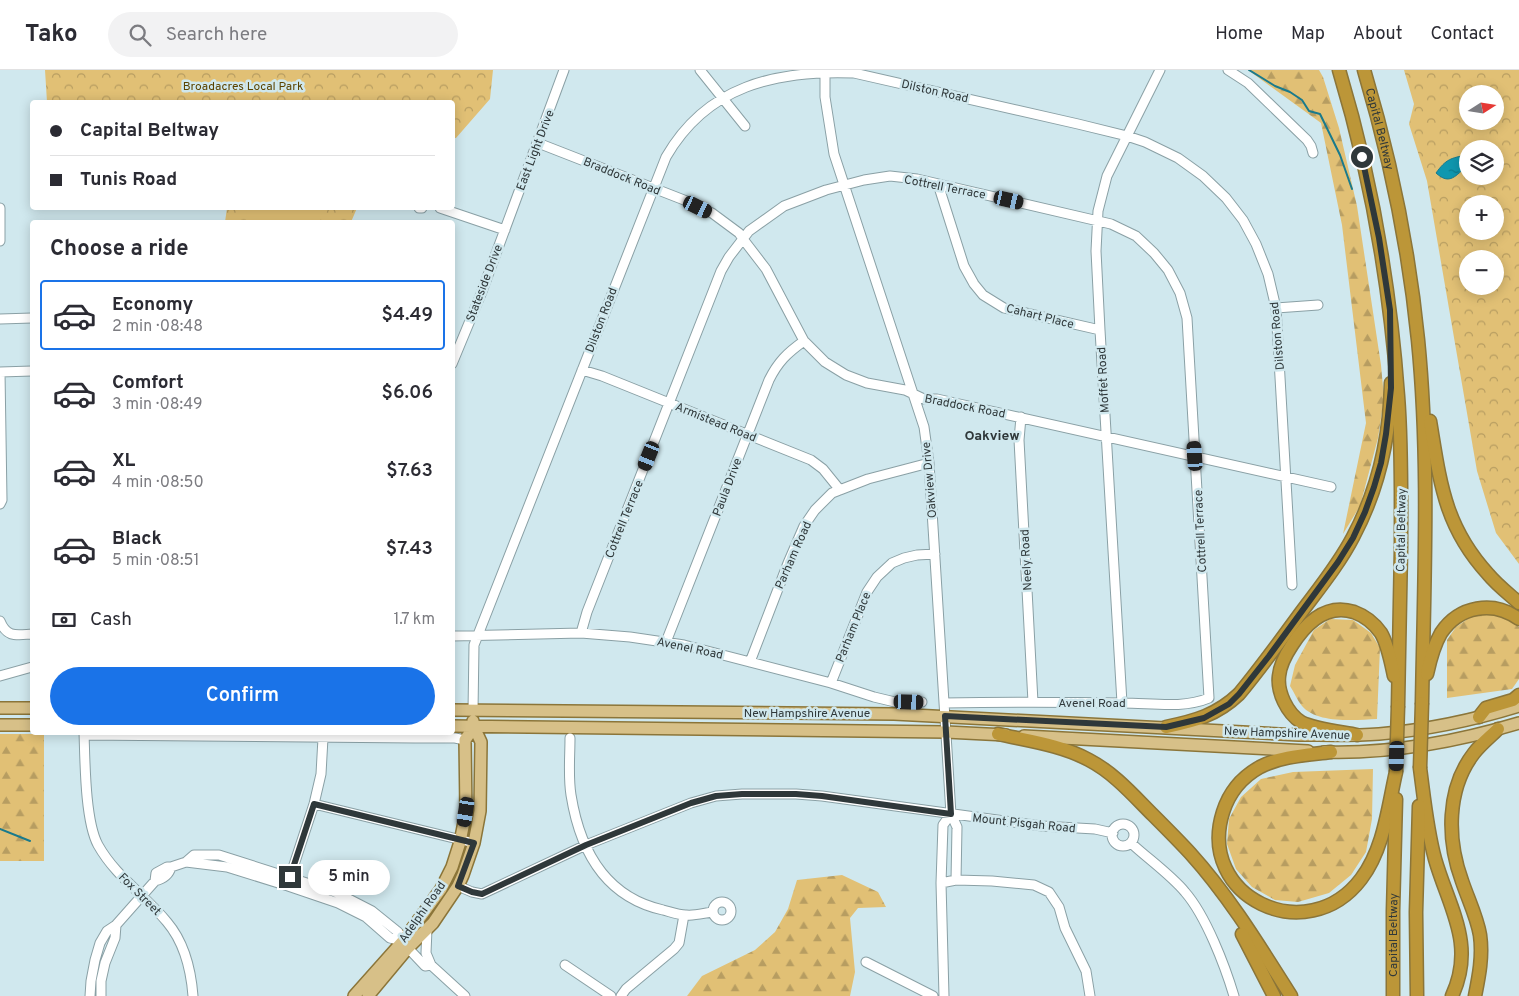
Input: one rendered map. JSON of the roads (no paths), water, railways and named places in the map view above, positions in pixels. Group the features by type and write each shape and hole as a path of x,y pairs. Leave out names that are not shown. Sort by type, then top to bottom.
{"highway":[{"name":"Capital Beltway","path":"1339,70 1353,120 1380,245 1390,310 1399,398 1401,455 1393,996"},
{"name":"Capital Beltway","path":"1364,70 1385,152 1409,274 1418,341 1422,399 1425,496 1416,912 1416,996"},
{"path":"1166,727 1204,718 1229,704 1239,694 1325,581 1353,538 1374,487 1381,463 1386,434 1391,388 1390,310"},
{"path":"1418,341 1439,476 1448,511 1465,545 1476,560 1519,603"},
{"path":"1422,703 1436,644 1447,626 1455,618 1476,608 1489,607 1501,609 1519,619"},
{"path":"1356,735 1303,723 1295,717 1283,699 1279,682 1281,666 1297,637 1316,617 1332,611 1350,611 1368,619 1375,626 1381,634 1389,654 1398,706"},
{"path":"1479,717 1486,708 1513,700 1519,695"},
{"path":"1474,996 1480,969 1480,936 1454,851 1453,798 1458,782 1472,755 1498,729"},
{"path":"998,734 1050,745 1089,760 1127,788 1207,873 1253,936 1291,996"},
{"path":"1331,752 1273,761 1262,766 1250,772 1242,780 1232,791 1226,804 1221,818 1219,833 1223,860 1234,882 1262,905 1285,912 1313,911 1327,907 1340,900 1351,890 1361,879 1376,853 1382,836 1396,772"},
{"path":"1420,768 1432,845 1461,938 1463,954 1461,970 1458,984 1452,996"},
{"path":"1207,873 1242,933 1274,996"}],"main road":[{"name":"New Hampshire Avenue","path":"455,710 473,712 836,713 945,716 1298,735 1356,735 1410,730 1462,722 1519,706"},
{"path":"0,708 30,708"},
{"name":"Adelphi Road","path":"354,996 405,945 433,923 458,886 474,843 480,811 481,743 474,727 473,712"},
{"name":"New Hampshire Avenue","path":"455,726 946,732 1331,752 1410,747 1462,738 1519,723"},
{"path":"0,724 30,725"},
{"path":"465,740 474,727"},
{"name":"Adelphi Road","path":"368,996 405,945 441,889 457,856 466,812 465,740"}],"street":[{"name":"East Light Drive","path":"504,230 564,70"},
{"path":"700,70 745,126"},
{"name":"Dilston Road","path":"473,712 474,645 666,157 676,139 698,115 721,97 744,83 769,74 794,70 838,70 854,73 1127,136 1146,142 1178,158 1203,176 1226,198 1243,220 1256,244 1268,274 1276,308 1292,586"},
{"name":"Oakview Drive","path":"825,70 825,97 834,154 924,427 929,463 951,814 956,827 956,880"},
{"name":"Moffet Road","path":"1122,703 1096,251 1098,211 1107,176 1160,70"},
{"path":"1228,70 1248,83 1307,140 1313,153"},
{"name":"Braddock Road","path":"538,143 684,200 712,214 739,233 766,269 804,341 826,362 846,375 867,383 905,390 924,399 937,399 1021,417 1331,487"},
{"name":"Cottrell Terrace","path":"581,633 587,612 721,271 729,256 749,231 760,221 784,206 826,190 864,180 890,176 917,179 1111,224 1136,236 1154,252 1168,270 1180,293 1187,318 1209,698"},
{"name":"Cahart Place","path":"938,184 964,266 983,295 1004,308 1100,330"},
{"path":"0,208 0,241"},
{"path":"446,210 504,230"},
{"name":"Stateside Drive","path":"455,356 504,230"},
{"path":"1276,308 1318,305"},
{"path":"0,319 30,318"},
{"name":"Paula Drive","path":"666,642 769,380 776,366 788,353 804,341"},
{"name":"Armistead Road","path":"582,370 602,376 811,460 823,469 840,490"},
{"path":"0,504 2,500 0,372 30,371"},
{"name":"Neely Road","path":"1021,417 1019,440 1033,702"},
{"name":"Parham Road","path":"750,662 788,563 804,526 815,510 832,494 840,490 868,479 929,463"},
{"name":"Parham Place","path":"831,683 867,592 877,577 892,563 904,558 935,554"},
{"path":"0,621 7,632 14,635 30,634"},
{"name":"Avenel Road","path":"455,636 581,633 666,642 831,683 895,702 922,702"},
{"path":"0,676 30,668"},
{"name":"Avenel Road","path":"944,702 1170,704 1198,703 1209,698"},
{"name":"Fox Street","path":"84,735 90,817 93,833 98,845 119,874 174,931 186,959 193,996"},
{"path":"144,735 455,738 465,740"},
{"path":"289,882 314,804 321,774 323,738"},
{"path":"570,738 570,794 578,826 596,866 606,879 620,892 653,908 684,915 713,912"},
{"name":"Mount Pisgah Road","path":"458,886 482,894 586,845 691,803 716,796 735,794 822,796 1042,826 1113,832"},
{"path":"314,804 474,843"},
{"path":"944,996 943,825 951,814"},
{"path":"1120,825 1128,826 1133,832 1133,840 1123,846 1116,844 1113,832 1120,825"},
{"path":"1130,843 1191,899 1206,924 1234,996"},
{"path":"90,996 94,960 106,932 116,925 155,881 170,873 171,867 186,862 194,855 219,855 289,882 335,892 398,932 405,945 425,966 431,965"},
{"path":"942,883 956,880 1034,885 1049,892 1059,907 1065,928 1086,972 1090,996"},
{"path":"621,996 626,989 679,943 684,915"},
{"path":"101,996 103,972 115,938 116,925"},
{"path":"427,929 426,953 431,965 465,996"},
{"path":"102,939 112,943"},
{"path":"866,962 933,996"},
{"path":"565,966 612,996"}],"water":[{"path":"1459,157 1459,173 1456,176 1445,179 1436,173 1449,160"}],"waterway":[{"path":"1249,70 1302,100 1309,111 1320,114 1340,155 1352,189"},
{"path":"0,829 30,841"}],"district":[{"name":"Oakview","path":"992,435"}],"park label":[{"name":"Broadacres Local Park","path":"243,86"}]}
